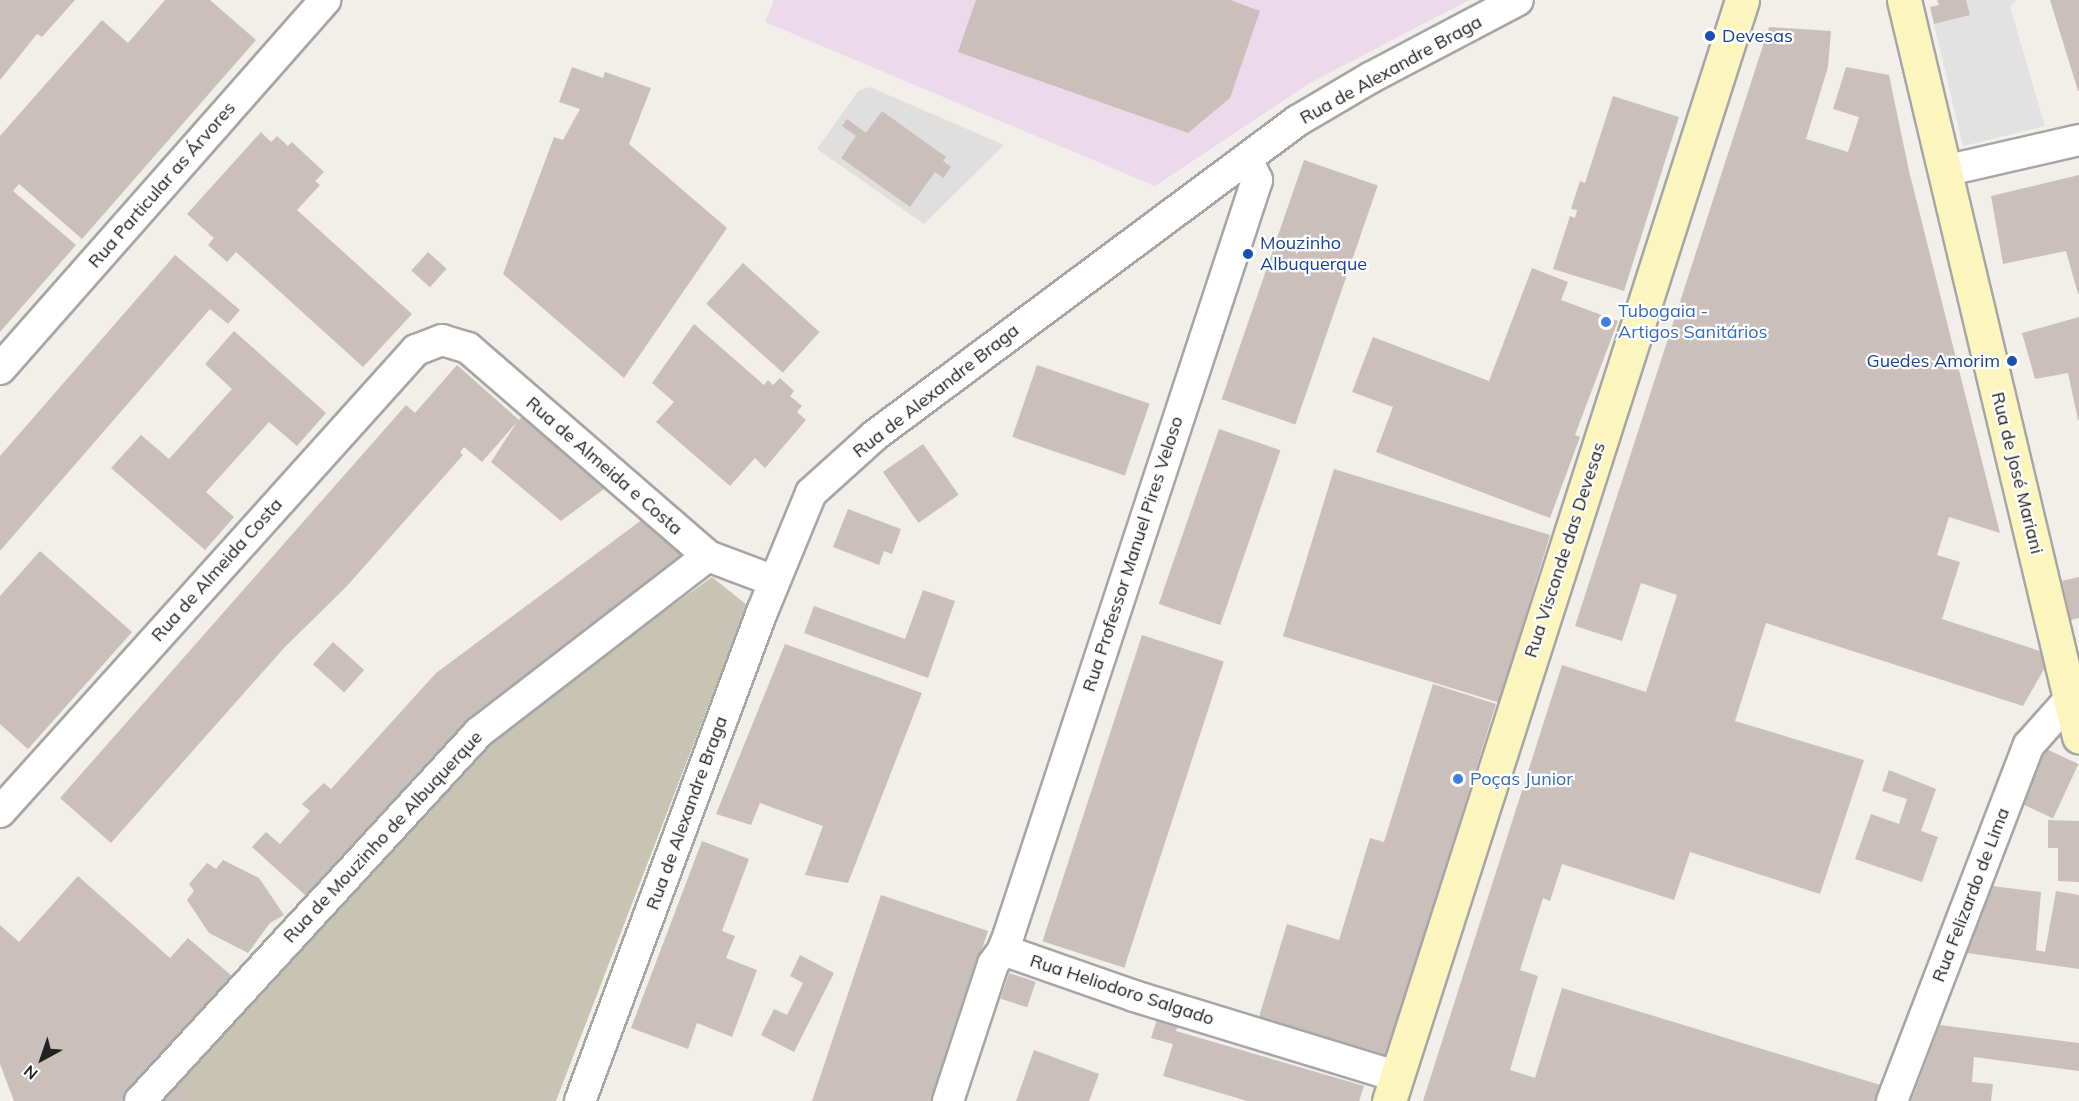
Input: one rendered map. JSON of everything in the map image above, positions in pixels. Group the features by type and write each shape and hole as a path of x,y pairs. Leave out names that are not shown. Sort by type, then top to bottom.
{"main road":[{"name":"Rua Visconde das Devesas","path":"1392,1088 1742,0"},
{"name":"Rua de José Mariani","path":"1904,0 2074,699 2079,736"}],"street":[{"name":"Rua Particular as Árvores","path":"0,369 325,0"},
{"name":"Rua de Alexandre Braga","path":"580,1101 774,581 811,494 874,436 1297,122 1370,78 1518,0"},
{"path":"1944,171 2079,140"},
{"name":"Rua Professor Manuel Pires Veloso","path":"1004,950 1257,180 1247,159"},
{"name":"Rua de Almeida e Costa","path":"442,339 468,348 708,556 774,581"},
{"name":"Rua de Almeida Costa","path":"0,812 416,350 442,339"},
{"name":"Rua de Mouzinho de Albuquerque","path":"140,1101 478,733 708,556"},
{"name":"Rua Felizardo de Lima","path":"1892,1101 2029,745 2074,699"},
{"name":"Rua Heliodoro Salgado","path":"1004,950 1392,1088"},
{"path":"948,1101 993,964 1004,950"}],"shaded area":[{"path":"774,0 1469,0 1310,83 1155,186 765,22"},
{"path":"1966,0 2016,0 2010,7 2045,126 1963,146 1934,24 1969,15"},
{"path":"870,87 1004,145 924,224 817,149 858,91"},
{"path":"712,577 747,605 556,1101 164,1101 499,731"}],"building":[{"path":"0,0 75,0 42,37 37,34 0,80"},
{"path":"165,0 210,0 256,40 82,239 19,184 13,191 76,245 0,332 0,136 102,20 128,43"},
{"path":"976,0 1230,0 1260,11 1230,98 1188,133 958,52"},
{"path":"1937,0 1966,0 1970,15 1934,24 1930,7 1939,5"},
{"path":"2050,0 2079,0 2079,91 2078,91"},
{"path":"1769,27 1831,31 1828,67 1806,139 1848,152 1859,117 1833,109 1846,67 1889,75 1909,171 2000,533 1949,517 1937,555 1960,562 1942,619 2052,655 2023,706 1766,623 1735,721 1864,760 1820,894 1690,852 1674,900 1562,864 1550,901 1543,898 1520,970 1538,976 1510,1070 1535,1078 1562,988 1887,1087 1882,1101 1423,1101 1562,665 1646,692 1677,595 1641,583 1622,641 1575,626"},
{"path":"572,67 603,78 605,72 651,88 629,144 727,228 624,378 503,274 554,137 563,140 580,109 559,102"},
{"path":"1613,96 1679,117 1624,291 1553,269 1570,216 1575,218 1577,210 1571,209 1580,181 1585,183"},
{"path":"882,111 946,157 943,161 951,167 943,178 935,172 910,207 841,158 856,136 842,126 847,119 866,133"},
{"path":"261,132 271,142 277,136 288,146 292,142 324,172 315,181 320,185 297,210 412,314 363,367 236,252 227,262 208,245 214,238 187,214"},
{"path":"1304,160 1378,185 1295,425 1222,399"},
{"path":"2079,175 2078,294 2066,251 2003,264 1991,196"},
{"path":"428,252 447,269 430,287 411,271"},
{"path":"175,255 240,310 228,324 210,309 0,551 0,456"},
{"path":"743,263 820,332 783,373 706,304"},
{"path":"1532,268 1568,282 1561,300 1618,321 1575,435 1580,437 1550,518 1376,452 1393,407 1352,392 1373,337 1489,381"},
{"path":"2079,317 2078,420 2068,373 2035,379 2022,333"},
{"path":"694,324 764,385 768,380 773,385 780,378 794,391 790,396 802,406 797,412 806,420 765,468 755,458 730,486 656,422 674,402 652,383"},
{"path":"234,331 326,413 297,446 269,422 206,492 234,517 205,550 111,468 141,435 169,459 232,389 205,364"},
{"path":"457,365 519,420 525,413 608,486 561,521 491,462 517,422 482,462 464,447 460,452 463,455 347,586 284,648 111,843 60,798 406,405 415,413"},
{"path":"1037,365 1150,404 1125,476 1012,437"},
{"path":"1219,429 1280,450 1220,625 1159,604"},
{"path":"923,444 959,495 918,523 883,472"},
{"path":"1334,469 1550,535 1499,702 1283,636"},
{"path":"848,509 901,529 892,554 884,551 879,565 833,547"},
{"path":"647,516 692,553 469,719 306,896 252,847 266,832 280,844 310,811 302,804 324,783 331,789 436,673"},
{"path":"40,551 132,632 28,749 0,724 0,596"},
{"path":"2079,577 2079,618 2071,620 2062,581"},
{"path":"923,590 955,601 928,678 804,633 814,606 905,639"},
{"path":"1142,635 1224,662 1124,968 1042,941"},
{"path":"333,642 364,670 344,692 313,664"},
{"path":"785,644 922,693 848,883 805,875 823,826 760,803 751,825 716,814"},
{"path":"1433,684 1496,704 1387,1057 1259,1017 1287,924 1339,940 1370,838 1384,842"},
{"path":"2044,748 2078,764 2053,818 2019,802"},
{"path":"1889,770 1936,789 1921,831 1938,837 1922,882 1855,859 1871,814 1899,824 1907,799 1882,791"},
{"path":"2048,820 2079,821 2079,882 2058,881 2058,848 2048,848"},
{"path":"702,841 749,859 722,931 735,936 726,958 757,970 732,1037 697,1023 688,1049 631,1028"},
{"path":"223,860 259,878 284,915 270,923 248,953 209,933 187,900 194,891 189,884 207,863 216,869"},
{"path":"78,876 170,958 188,938 233,977 122,1101 14,1101 0,1064 0,925 19,942"},
{"path":"1992,886 2041,892 2036,950 2045,952 2056,891 2079,895 2079,969 1967,953"},
{"path":"881,895 988,931 931,1101 812,1101"},
{"path":"800,955 834,973 794,1052 761,1035 774,1009 787,1015 803,983 790,976"},
{"path":"1009,973 1036,982 1027,1007 1001,999"},
{"path":"1157,1019 1178,1025 1176,1031 1364,1086 1359,1101 1247,1101 1163,1076 1173,1044 1151,1038"},
{"path":"1940,1025 2079,1043 2079,1071 1974,1057 1972,1082 1993,1084 1991,1101 1911,1101"},
{"path":"1034,1050 1099,1074 1089,1101 1016,1101"},
{"path":"175,1089 189,1101 164,1101"}],"place":[{"name":"Devesas","path":"1710,36"},
{"name":"Mouzinho Albuquerque","path":"1248,254"},
{"name":"Tubogaia - Artigos Sanitários","path":"1606,322"},
{"name":"Guedes Amorim","path":"2012,361"},
{"name":"Poças Junior","path":"1458,779"}]}
